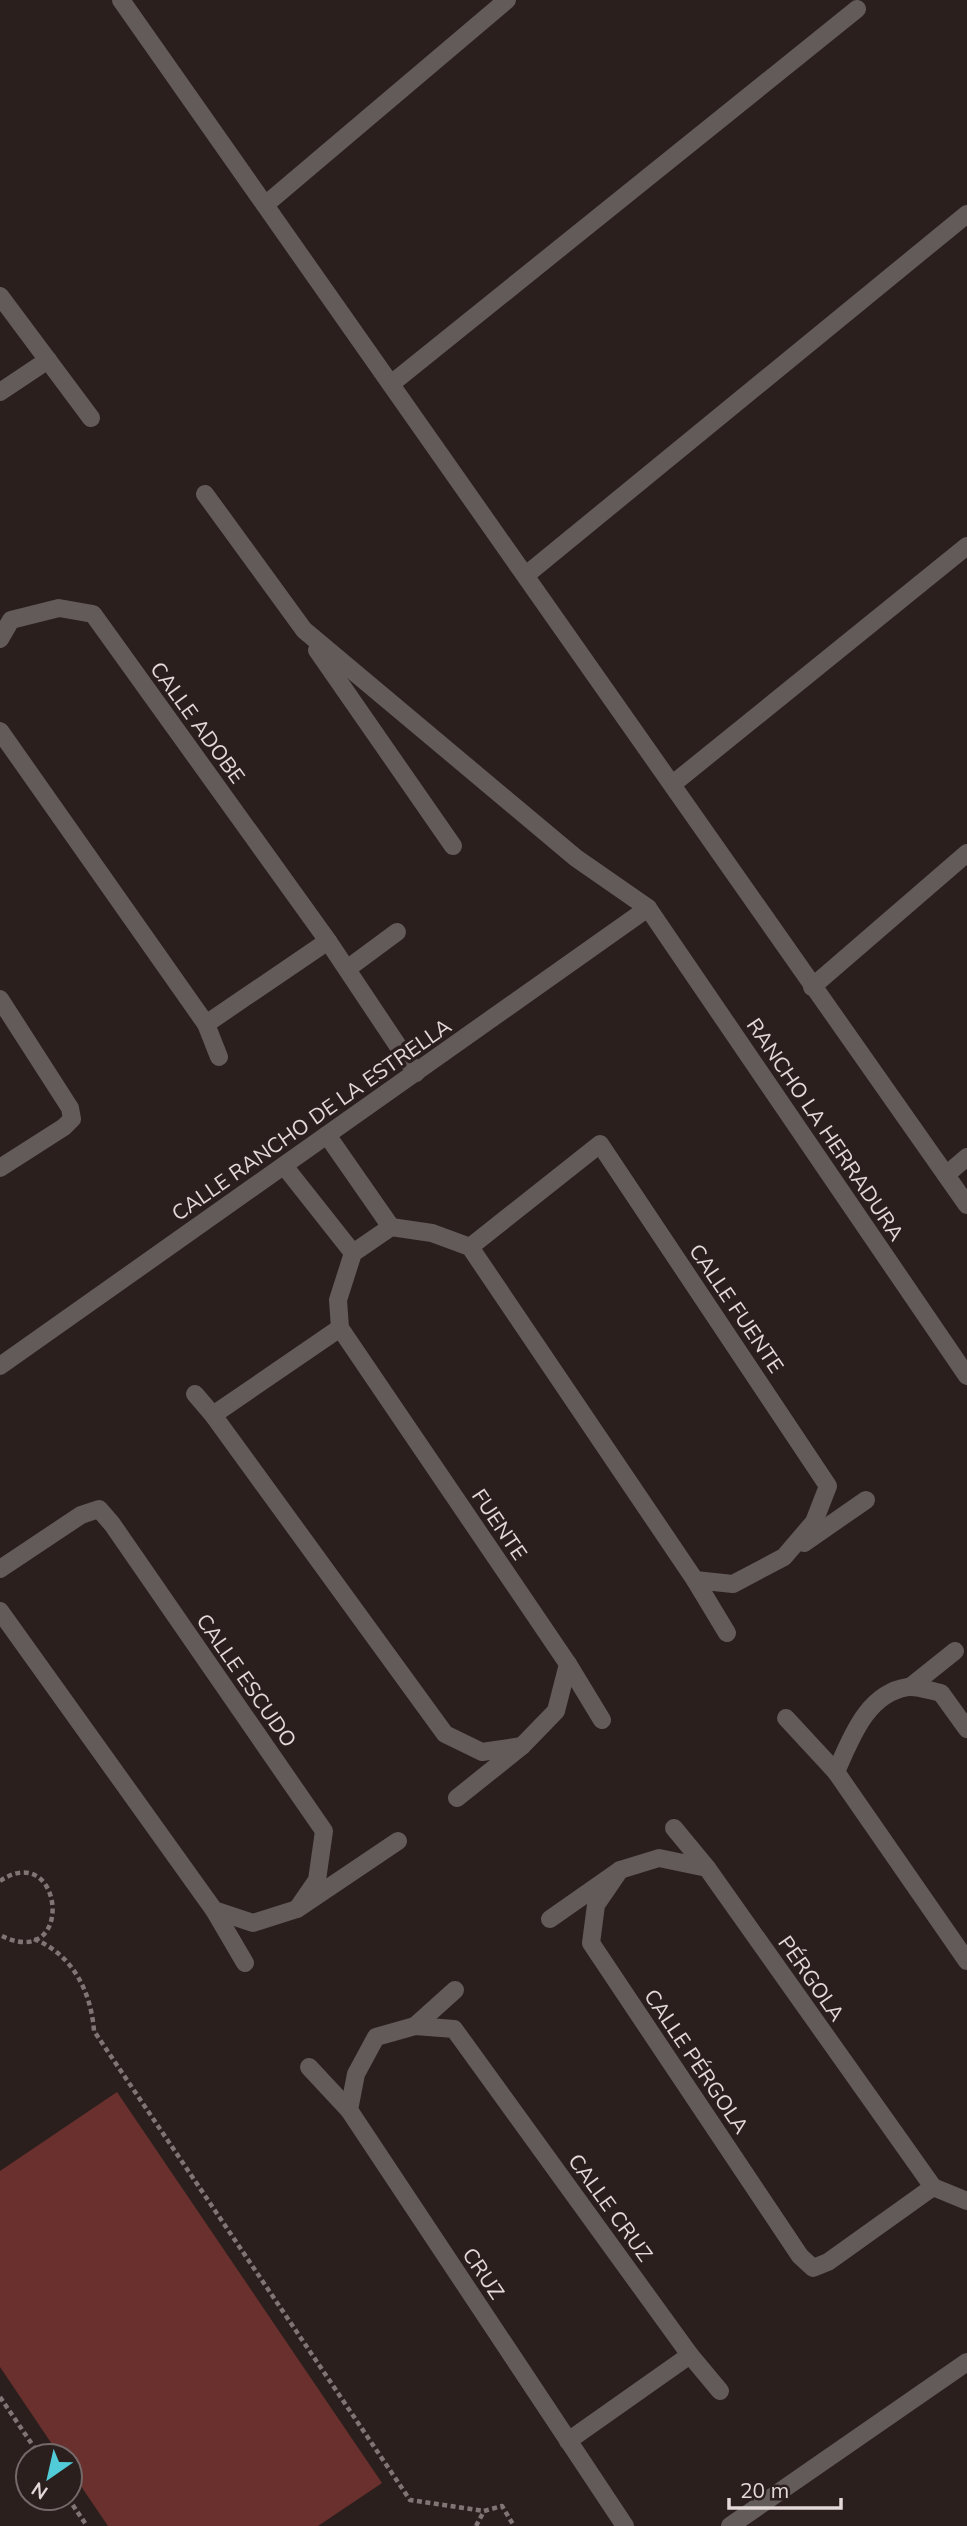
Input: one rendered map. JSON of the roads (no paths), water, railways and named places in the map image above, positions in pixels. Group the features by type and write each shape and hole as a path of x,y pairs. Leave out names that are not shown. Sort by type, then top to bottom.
{"street":[{"path":"265,205 507,0"},
{"path":"129,3 265,205 674,783 812,987 967,1205"},
{"path":"391,384 857,9"},
{"path":"526,575 967,214"},
{"path":"0,296 91,418"},
{"path":"0,392 48,360"},
{"path":"205,494 453,846"},
{"path":"674,783 967,546"},
{"name":"CALLE ADOBE","path":"0,639 11,620 59,608 93,614 328,941 416,1073"},
{"path":"303,630 576,858 648,908"},
{"path":"0,731 206,1024 219,1057"},
{"path":"812,987 967,853"},
{"name":"CALLE RANCHO DE LA ESTRELLA","path":"2,1360 285,1167 648,908"},
{"name":"RANCHO LA HERRADURA","path":"648,908 967,1376"},
{"path":"347,969 397,932"},
{"path":"206,1024 328,941"},
{"path":"0,999 70,1108 72,1119 64,1127 0,1168"},
{"path":"327,1135 391,1227"},
{"name":"CALLE FUENTE","path":"470,1247 600,1144 828,1486 814,1522 784,1557 733,1584 695,1580"},
{"path":"946,1175 967,1157"},
{"path":"285,1167 353,1253"},
{"path":"213,1415 340,1328 338,1300 353,1253 391,1227 432,1233 470,1247 695,1580 727,1633"},
{"name":"FUENTE","path":"340,1328 568,1664 602,1720"},
{"path":"195,1394 445,1734 482,1752 523,1746"},
{"path":"784,1557 866,1500"},
{"name":"CALLE ESCUDO","path":"0,1569 81,1515 99,1509 324,1831 317,1880 297,1909"},
{"path":"0,1611 214,1910 245,1963"},
{"path":"836,1772 856,1727 882,1695 910,1687 955,1651"},
{"path":"457,1798 523,1746 556,1711 568,1664"},
{"path":"910,1687 940,1693 967,1729"},
{"path":"786,1718 836,1772 967,1961"},
{"name":"PÉRGOLA","path":"674,1828 707,1868 933,2187"},
{"path":"214,1910 253,1923 297,1909 398,1841"},
{"path":"550,1919 620,1870 659,1858 707,1868"},
{"name":"CALLE PÉRGOLA","path":"620,1870 596,1905 591,1943 800,2256 813,2268 828,2262 933,2187"},
{"path":"415,2026 455,1990"},
{"name":"CALLE CRUZ","path":"349,2110 356,2074 376,2037 415,2026 454,2029 690,2355 720,2391"},
{"path":"309,2067 349,2110"},
{"name":"CRUZ","path":"349,2110 625,2526"},
{"path":"933,2187 967,2201"},
{"path":"568,2441 690,2355"},
{"path":"730,2526 967,2362"}]}
